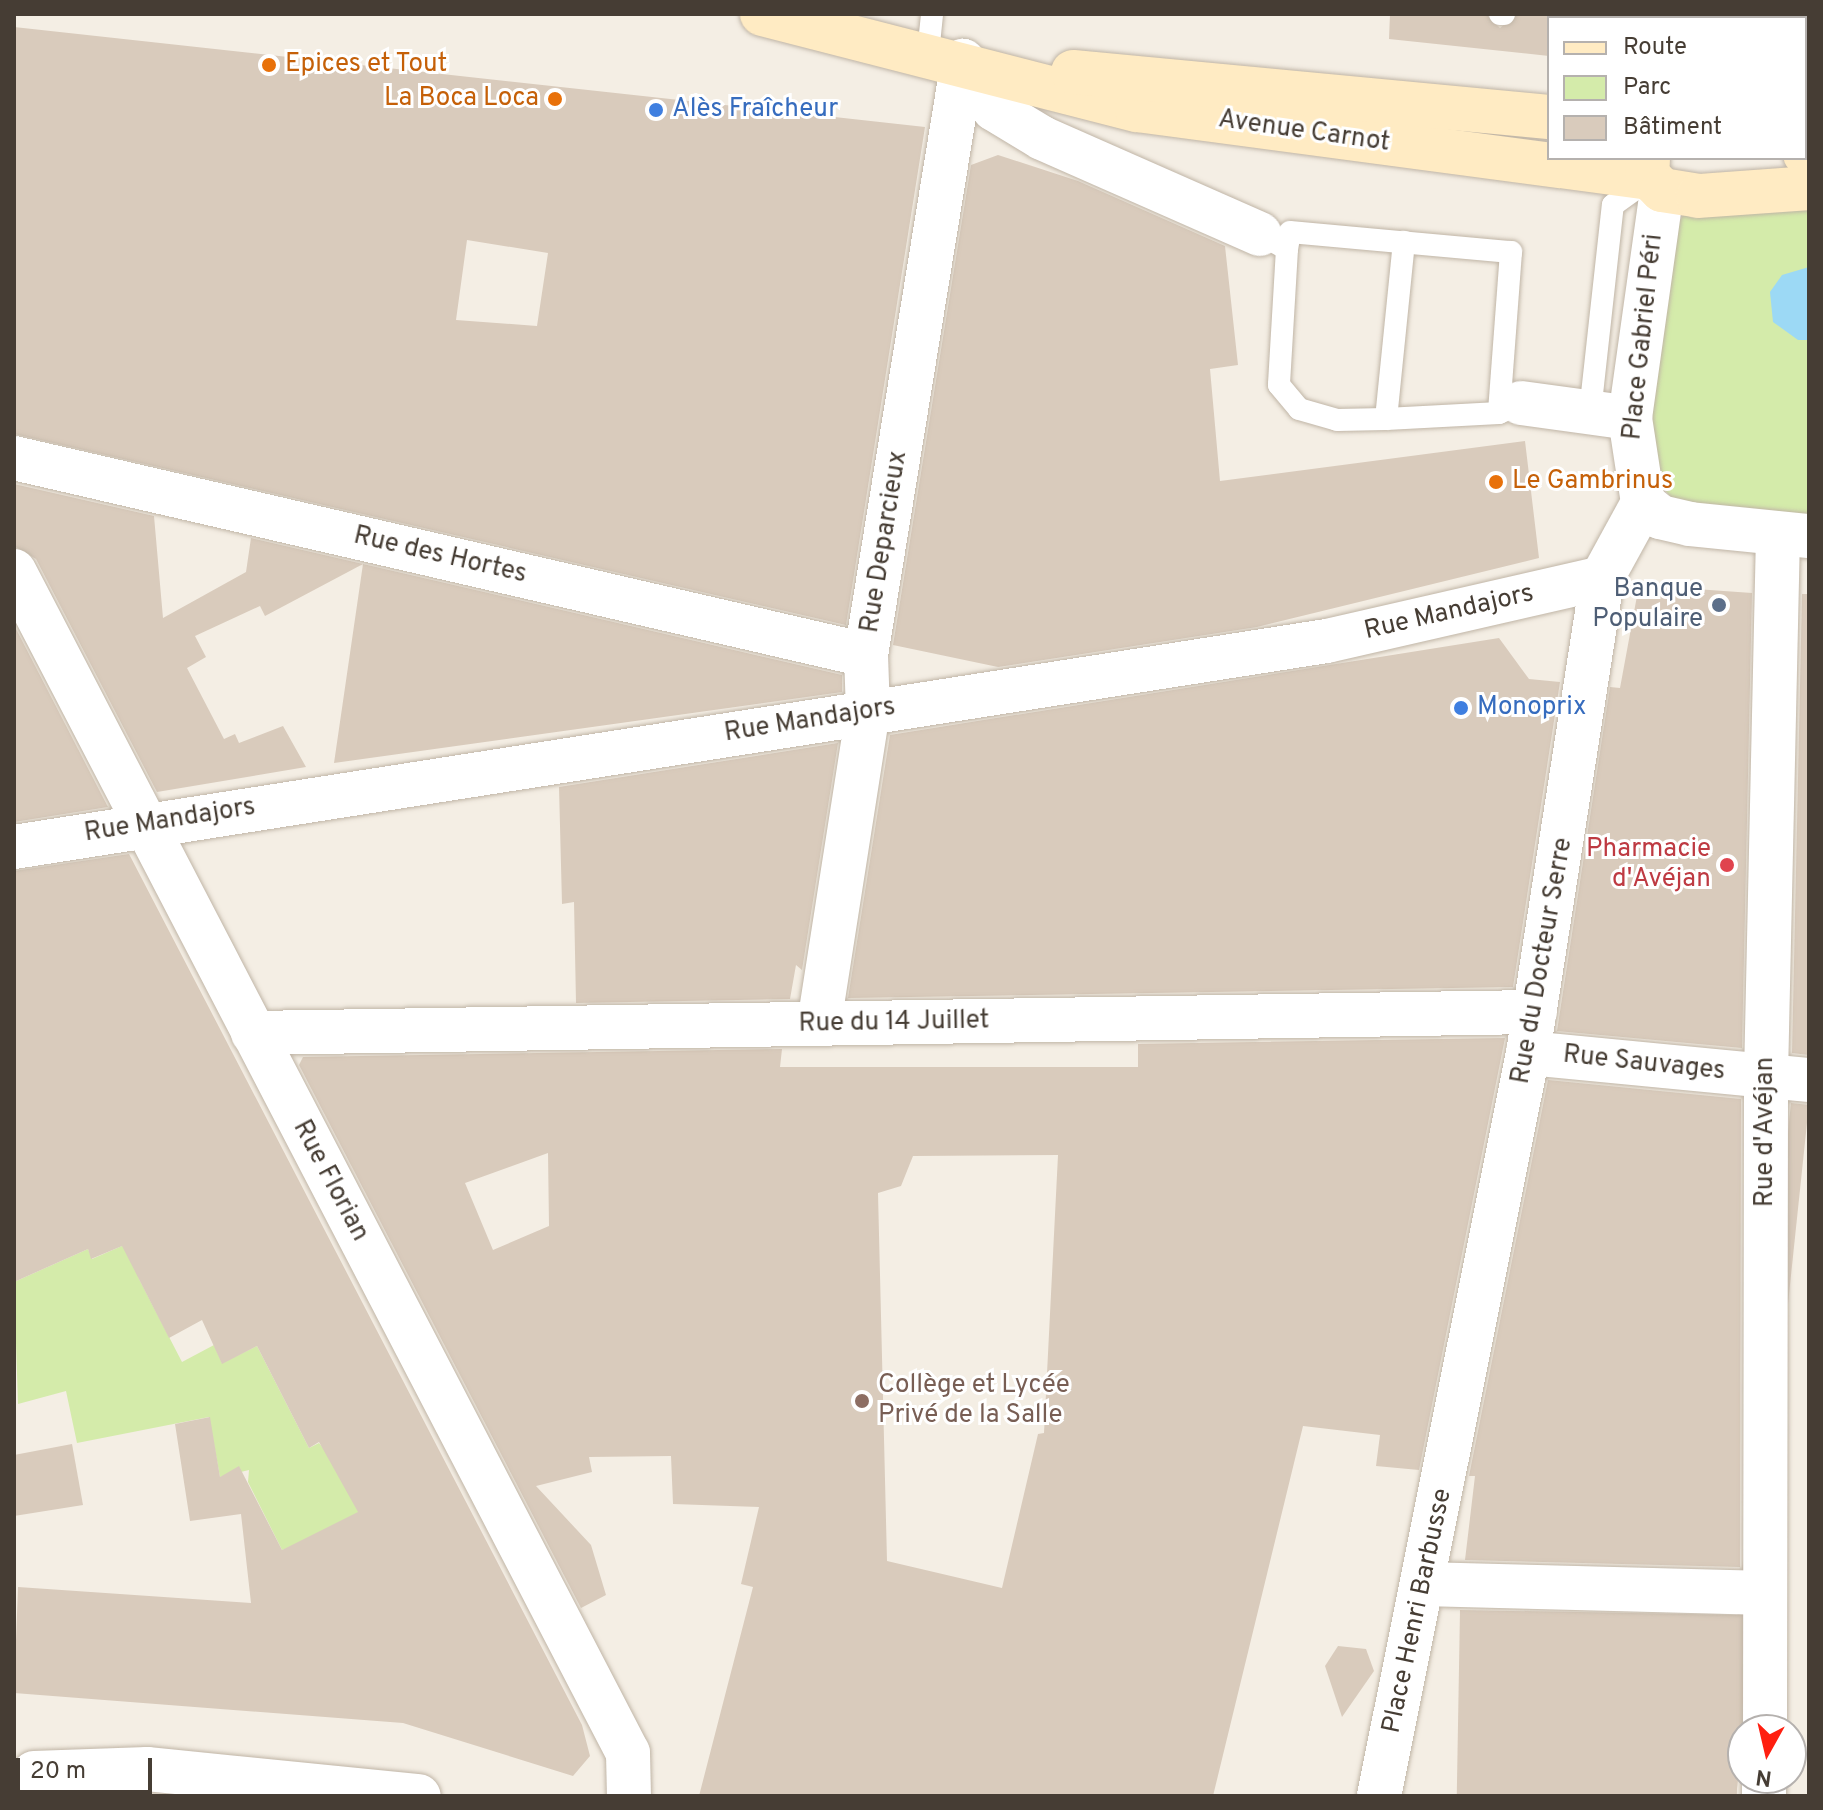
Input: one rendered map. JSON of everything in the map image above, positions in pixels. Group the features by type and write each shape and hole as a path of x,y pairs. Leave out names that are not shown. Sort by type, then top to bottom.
{"main road":[{"name":"Avenue Carnot","path":"762,14 941,43 1547,117"},
{"name":"Avenue Carnot","path":"941,43 1047,92 1137,110 1653,175 1698,196 1809,188"}],"street":[{"path":"941,43 994,109 1042,138 1273,242"},
{"name":"Rue Deparcieux","path":"819,1024 868,712 866,655 941,43"},
{"name":"Place Gabriel Péri","path":"1643,503 1610,415 1653,175"},
{"path":"1510,408 1610,415"},
{"name":"Rue des Hortes","path":"14,458 866,655"},
{"path":"1643,503 1660,517 1690,524 1793,535"},
{"name":"Rue du Docteur Serre","path":"1456,1426 1531,1033 1602,578 1643,503"},
{"name":"Rue d'Avéjan","path":"1765,1714 1766,1076 1793,535"},
{"name":"Rue Florian","path":"14,571 628,1753 629,1796"},
{"name":"Rue Mandajors","path":"14,847 1327,641 1602,578"},
{"name":"Rue du 14 Juillet","path":"253,1033 819,1024 1531,1033"},
{"name":"Rue Sauvages","path":"1531,1033 1766,1076 1809,1080"},
{"name":"Place Henri Barbusse","path":"1379,1796 1456,1426"},
{"path":"1425,1584 1765,1593"},
{"path":"27,1770 147,1769 419,1796"}],"lane":[{"path":"1290,232 1511,252 1510,408 1337,420 1299,409 1279,385 1273,242 1290,232"},
{"path":"1386,419 1404,242"}],"green space":[{"path":"1809,204 1809,523 1679,507 1645,466 1678,223 1688,208"},
{"path":"131,1242 139,1279 182,1362 214,1345 222,1363 257,1346 309,1448 319,1443 379,1517 282,1550 248,1482 249,1470 220,1477 209,1417 77,1443 66,1391 18,1404 14,1282 88,1249 92,1259"}],"water":[{"path":"1809,267 1809,340 1798,340 1773,322 1770,292 1782,275"}],"building":[{"path":"1390,14 1486,14 1500,28 1518,14 1549,14 1547,56 1389,39"},
{"path":"14,27 925,127 846,625 14,434","holes":["467,240 548,253 537,326 456,320"]},
{"path":"998,155 1078,181 1225,246 1238,365 1210,369 1220,481 1525,441 1539,558 1257,627 998,667 893,645 971,165"},
{"path":"14,484 154,516 163,618 246,572 251,538 842,675 842,692 334,763 363,564 265,616 260,606 195,636 206,657 187,668 224,739 235,734 239,743 283,726 306,767 157,792 36,559 14,546"},
{"path":"1639,585 1752,593 1742,1048 1557,1031 1610,687 1620,688"},
{"path":"1802,594 1809,594 1809,1055 1792,1053"},
{"path":"14,625 108,807 14,822"},
{"path":"1499,638 1529,679 1560,682 1513,987 848,998 890,735"},
{"path":"838,743 802,970 796,965 790,999 576,1003 574,902 562,904 559,787"},
{"path":"129,854 582,1725 590,1756 573,1776 403,1723 14,1693 18,1587 251,1603 241,1514 190,1521 175,1424 210,1417 220,1477 239,1466 282,1550 358,1512 319,1442 309,1448 257,1346 222,1364 202,1320 169,1338 122,1246 91,1259 88,1249 14,1282 14,871"},
{"path":"1505,1038 1419,1470 1376,1466 1380,1435 1303,1426 1213,1796 699,1796 753,1587 741,1584 759,1507 673,1504 671,1456 589,1457 592,1472 536,1486 591,1545 606,1595 581,1608 299,1065 303,1057 782,1049 780,1067 1138,1067 1138,1044","holes":["548,1153 549,1226 493,1250 465,1183","1058,1155 1044,1433 1038,1434 1002,1588 887,1561 878,1193 901,1186 913,1156"]},
{"path":"1548,1080 1741,1099 1740,1567 1465,1560 1475,1476 1469,1476"},
{"path":"1791,1103 1809,1105 1745,1714 1727,1714 1727,1793 1719,1792"},
{"path":"72,1444 83,1505 14,1516 14,1455"},
{"path":"1460,1610 1740,1615 1738,1714 1727,1714 1727,1794 1737,1796 1457,1796"},
{"path":"1338,1646 1366,1649 1374,1671 1342,1717 1325,1666"}],"place":[{"name":"Epices et Tout","path":"269,65"},
{"name":"La Boca Loca","path":"555,99"},
{"name":"Alès Fraîcheur","path":"656,110"},
{"name":"Le Gambrinus","path":"1496,482"},
{"name":"Banque Populaire","path":"1719,605"},
{"name":"Monoprix","path":"1461,708"},
{"name":"Pharmacie d'Avéjan","path":"1727,865"},
{"name":"Collège et Lycée Privé de la Salle","path":"862,1401"}]}
